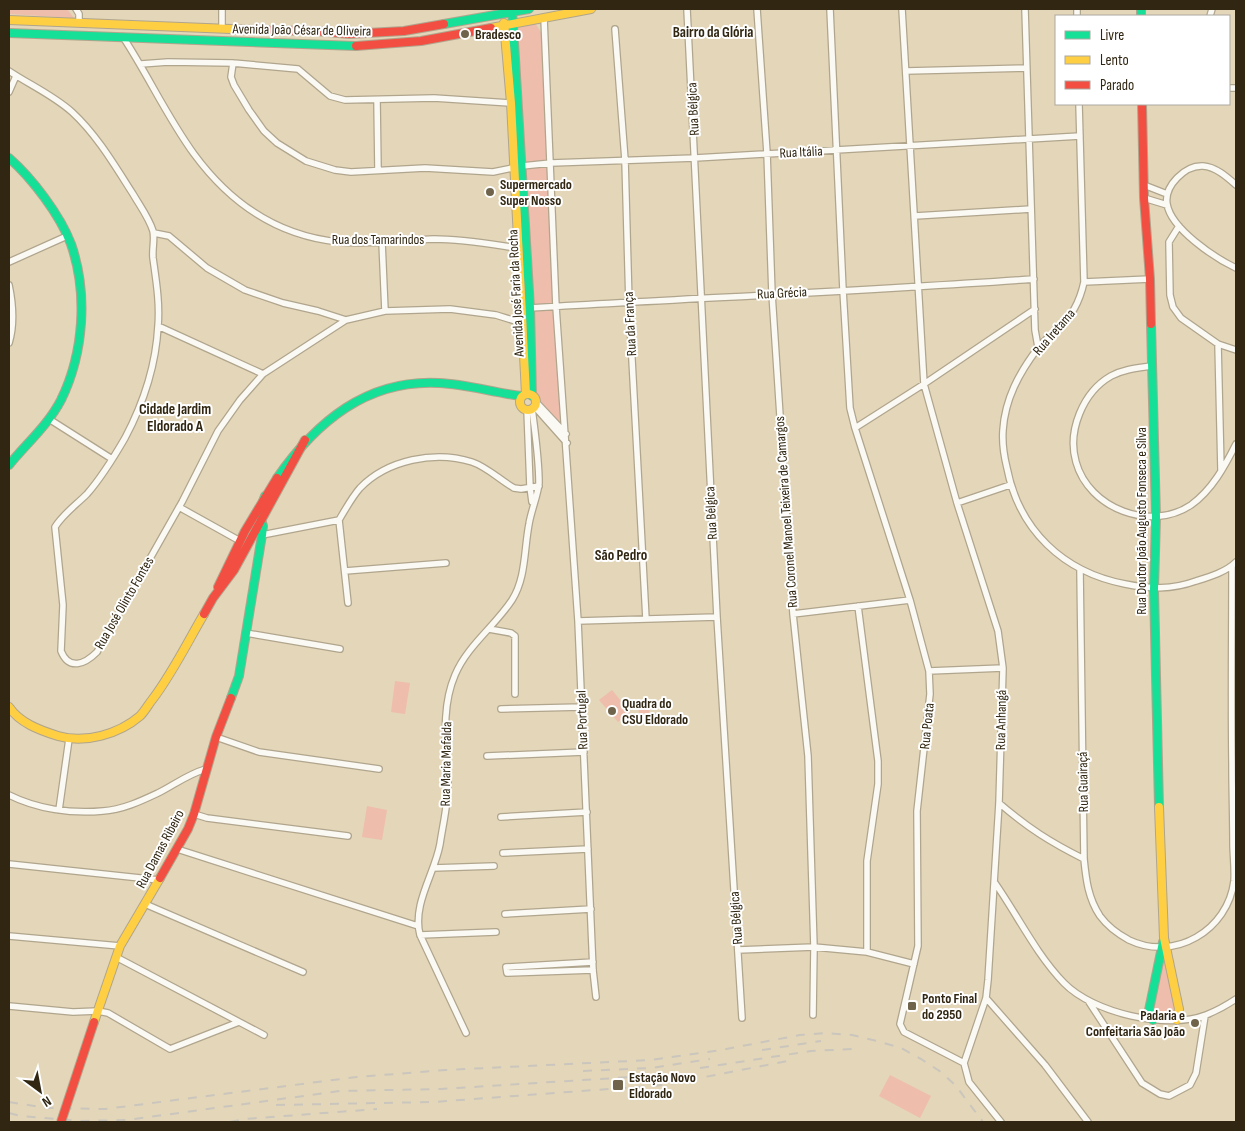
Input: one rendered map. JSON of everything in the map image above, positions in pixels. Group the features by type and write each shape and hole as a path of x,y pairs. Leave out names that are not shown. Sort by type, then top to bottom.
{"street":[{"path":"76,9 79,14 79,23"},
{"path":"222,9 222,29"},
{"name":"Avenida João César de Oliveira","path":"9,20 317,31 349,34 404,31 504,11 529,9"},
{"name":"Avenida João César de Oliveira","path":"9,33 350,46 421,41 509,26 591,9"},
{"name":"Rua Bélgica","path":"687,9 717,617 742,1018"},
{"name":"Rua Coronel Manoel Teixeira de Camargos","path":"757,9 767,153 772,294 793,614 808,756 814,947 813,1015"},
{"name":"Rua Poata","path":"830,9 850,408 910,600 929,671 930,694 917,811 918,946 900,1024 904,1032 964,1063"},
{"name":"Rua Anhangá","path":"902,9 924,384 957,503 998,631 1003,668 999,804 988,980 986,998 964,1063"},
{"path":"1025,9 1035,330 1038,347"},
{"name":"Avenida José Faria da Rocha","path":"512,10 509,26 513,168 522,323 529,402"},
{"name":"Avenida José Faria da Rocha","path":"504,11 509,26 522,166 530,308 529,402"},
{"name":"Rua Portugal","path":"544,18 556,307 578,620 593,970 596,997"},
{"name":"Rua da França","path":"616,29 625,160 628,304 646,619"},
{"name":"Rua dos Tamarindos","path":"123,37 194,154 233,196 263,219 298,234 339,242 436,239 477,242 517,248"},
{"path":"141,64 168,62 233,63 298,68 330,96 345,100 434,98 511,103"},
{"name":"Rua Itália","path":"233,63 231,77 234,85 257,122 277,143 296,156 320,166 351,172 425,168 493,172 551,163 695,158 1080,136"},
{"path":"906,71 1026,68"},
{"path":"9,71 50,95 72,112 90,132 116,167 154,233 169,236 207,268 245,290 283,303 346,320 385,311 450,308 496,315 522,323"},
{"path":"9,92 16,76"},
{"path":"377,100 378,170"},
{"name":"Rua Iretama","path":"1079,105 1084,282 1082,293 1069,318 1038,347 1014,384 1006,407 1003,432 1004,456 1010,485 1025,518 1040,539 1080,570 1108,581 1154,589 1170,588 1186,584 1234,564"},
{"name":"Rua Doutor João Augusto Fonseca e Silva","path":"1142,105 1144,198 1150,279 1156,517 1154,589 1157,764 1164,938 1164,948 1149,1010 1153,1020"},
{"path":"9,158 29,177 41,193 67,236 73,251 79,280 81,309 79,347 66,388 49,419 9,465"},
{"path":"1236,185 1217,170 1202,166 1186,171 1171,183 1167,194 1167,205 1179,226 1210,254 1236,268"},
{"path":"1144,185 1167,194"},
{"path":"1144,198 1167,205"},
{"path":"915,216 1031,210"},
{"path":"1179,226 1169,242 1170,294 1173,307 1181,318 1218,344 1236,350"},
{"name":"Rua José Olinto Fontes","path":"154,233 152,253 157,288 158,326 151,373 136,414 112,459 87,494 55,526 63,605 61,651 63,657 69,661 78,664 89,660 97,652 179,507 218,431 240,400 263,374 346,320"},
{"path":"9,262 67,236"},
{"path":"382,242 385,311"},
{"name":"Rua Grécia","path":"530,308 628,304 701,298 1034,279"},
{"path":"1084,282 1150,279"},
{"path":"9,285 13,308 13,322 9,343"},
{"path":"855,428 1035,309"},
{"path":"158,326 263,374"},
{"path":"1035,330 1045,341"},
{"path":"1218,344 1221,472"},
{"path":"1152,366 1120,372 1111,376 1096,389 1083,405 1079,414 1074,443 1076,463 1086,481 1099,497 1124,512 1132,514 1156,517 1171,514 1190,506 1212,484 1221,472 1236,444"},
{"path":"213,598 228,562 280,472 321,424 362,398 400,386 422,382 466,385 529,402 566,434"},
{"path":"529,402 567,443"},
{"name":"Rua Maria Mafalda","path":"466,1033 420,935 418,926 423,895 439,848 447,802 445,726 454,676 466,654 489,630 512,600 520,586 533,505 539,486 529,402"},
{"name":"Rua Maria Mafalda","path":"529,402 530,488 533,505"},
{"path":"49,419 112,459"},
{"path":"9,707 14,714 38,730 69,738 96,737 119,730 141,714 161,689 213,598 234,570 306,440"},
{"path":"348,603 339,520 360,488 392,466 414,459 432,457 453,458 472,462 514,488 521,489 539,486"},
{"path":"957,503 1010,485"},
{"path":"261,521 259,513 265,496"},
{"path":"179,507 240,541 242,547 234,570"},
{"path":"262,536 339,520"},
{"name":"Rua Damas Ribeiro","path":"61,1122 120,946 177,849 194,814 216,737 234,691 262,536 263,526 261,521"},
{"path":"345,571 446,563"},
{"path":"1164,948 1183,944 1204,933 1220,917 1229,900 1234,881 1234,564"},
{"name":"Rua Guairaçá","path":"1080,570 1084,859 1088,891 1104,922 1116,932 1132,941 1164,948"},
{"path":"793,614 910,600"},
{"path":"858,606 878,769 878,784 867,861 867,952"},
{"path":"578,620 717,617"},
{"path":"489,630 512,633 516,636 515,694"},
{"path":"246,633 340,649"},
{"path":"929,671 1003,668"},
{"path":"501,709 582,707"},
{"path":"216,737 259,752 379,769"},
{"path":"59,810 69,738"},
{"path":"487,756 584,752"},
{"path":"9,795 37,806 59,810 104,812 134,804 195,772 206,769"},
{"path":"999,804 1025,826 1054,845 1084,859"},
{"path":"501,817 586,812"},
{"path":"194,814 207,818 348,836"},
{"path":"177,849 418,926"},
{"path":"504,853 588,849"},
{"path":"9,864 159,880"},
{"path":"433,868 494,866"},
{"path":"995,882 1044,960 1065,984 1089,1002 1114,1011 1153,1020 1177,1020 1205,1016 1236,999"},
{"path":"145,904 303,972"},
{"path":"505,914 591,910"},
{"path":"420,935 496,932"},
{"path":"9,936 120,946"},
{"path":"738,950 814,947 867,952 914,964"},
{"name":"Rua Doutor João Augusto Fonseca e Silva","path":"1164,948 1179,1009 1177,1020"},
{"path":"116,957 264,1035"},
{"path":"593,962 506,967 507,973 593,970"},
{"path":"986,998 1045,1065 1088,1122"},
{"path":"1089,1002 1142,1083 1160,1094 1169,1096 1190,1085 1196,1073 1205,1016"},
{"path":"9,1006 108,1013 170,1049 239,1022"},
{"path":"964,1063 969,1082 1001,1122"}],"shaded area":[{"path":"9,9 67,9 74,18 9,14"},
{"path":"534,21 542,34 555,328 562,426 541,404 537,394 515,25"},
{"path":"395,681 410,683 405,714 391,712"},
{"path":"612,690 630,712 618,722 599,700"},
{"path":"644,704 650,710 644,716 638,710"},
{"path":"367,806 387,810 382,840 362,837"},
{"path":"1164,951 1178,1009 1177,1019 1155,1019 1152,1010"},
{"path":"890,1075 931,1096 920,1118 879,1096"}],"railway":[{"path":"9,1102 47,1108 105,1109 357,1077 446,1070 650,1060 721,1050 800,1035 826,1033 852,1035 877,1041 901,1048 921,1059 941,1072 956,1086 983,1122"},
{"path":"762,1050 821,1041"},
{"path":"700,1068 811,1051 854,1049"},
{"path":"583,1071 651,1068 710,1059"},
{"path":"276,1105 433,1102 663,1085 793,1060"},
{"path":"9,1113 21,1116 79,1121 127,1120 340,1091 441,1089 631,1077"},
{"path":"230,1122 245,1119 377,1109"}],"traffic: fast":[{"path":"512,9 530,308 532,396"},
{"path":"444,24 529,9"},
{"path":"1141,9 1141,15"},
{"path":"9,33 356,46"},
{"path":"9,158 27,176 60,221 71,244 76,263 80,282 81,302 79,343 69,382 56,409 44,426 9,465"},
{"path":"1151,324 1156,517 1154,589 1159,807"},
{"path":"277,478 292,458 326,422 366,397 389,388 413,384 439,383 522,396"},
{"path":"231,698 239,676 262,535 263,526 259,513 265,496"},
{"path":"1153,1020 1149,1010 1163,942"}],"traffic: slow":[{"path":"491,28 591,9"},
{"path":"9,20 255,30"},
{"path":"504,23 511,103 526,394"},
{"path":"528,394 536,402 528,410 520,402 528,394"},
{"path":"9,707 13,713 31,725 51,734 68,738 79,739 101,736 122,728 140,716 145,710 173,669 204,614"},
{"path":"1159,807 1164,938 1179,1009 1177,1020"},
{"path":"94,1022 120,946 160,878"}],"traffic: jam":[{"path":"255,30 317,31 349,34 404,31 444,24"},
{"path":"356,46 421,41 491,28"},
{"path":"1142,105 1144,198 1151,324"},
{"path":"204,614 213,598 234,570 305,440"},
{"path":"218,587 245,531 277,478"},
{"path":"160,878 188,829 194,814 216,737 231,698"},
{"path":"61,1122 94,1022"}],"place":[{"name":"Bradesco","path":"465,34"},
{"name":"Supermercado Super Nosso","path":"490,192"},
{"name":"Quadra do CSU Eldorado","path":"612,711"},
{"name":"Ponto Final do 2950","path":"912,1006"},
{"name":"Padaria e Confeitaria São João","path":"1195,1023"},
{"name":"Estação Novo Eldorado","path":"618,1085"}],"district":[{"name":"Bairro da Glória","path":"713,32"},
{"name":"Cidade Jardim Eldorado A","path":"175,418"},
{"name":"São Pedro","path":"621,555"}]}
